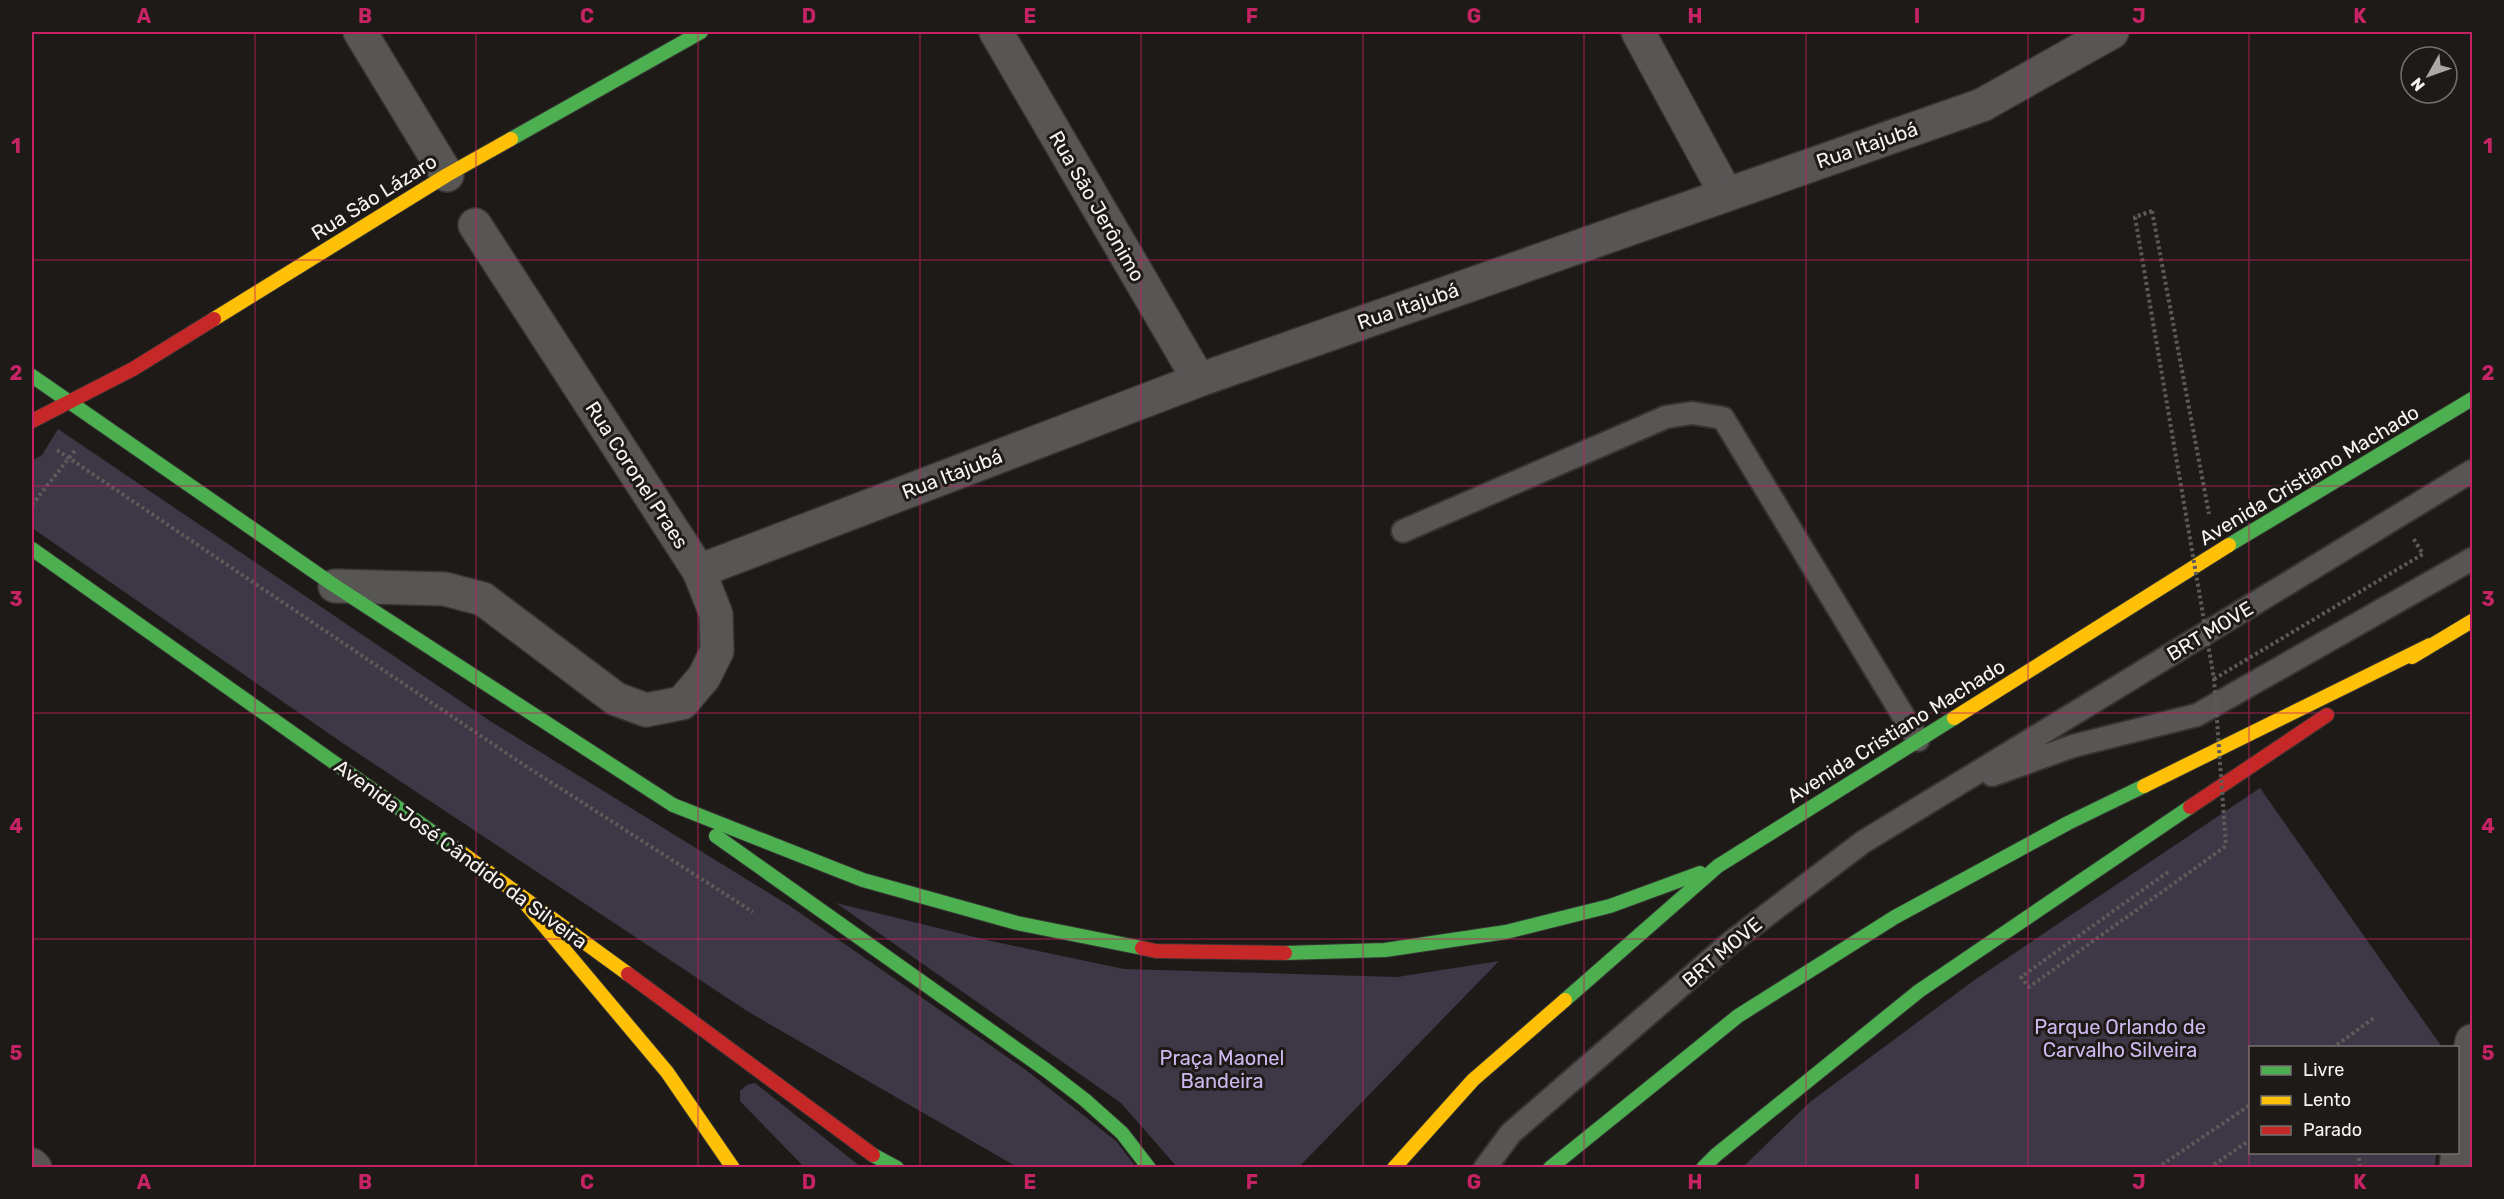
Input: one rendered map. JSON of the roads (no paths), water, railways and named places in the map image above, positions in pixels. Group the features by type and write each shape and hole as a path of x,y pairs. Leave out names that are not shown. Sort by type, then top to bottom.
{"main road":[{"name":"Rua São Lázaro","path":"32,421 133,369 447,175 701,32"},
{"path":"32,376 335,586 673,806 1046,1070 1122,1133 1149,1167"},
{"name":"Avenida Cristiano Machado","path":"1394,1167 1473,1080 1718,866 2216,553 2472,399"},
{"name":"Avenida José Cândido da Silveira","path":"32,549 515,891 885,1163"},
{"path":"1550,1167 1738,1016 1895,917 2068,823 2430,645 2472,621"},
{"path":"1703,1167 1919,991 2430,645"},
{"path":"673,806 863,880 1017,923 1156,951 1283,953 1385,950 1506,932 1610,906 1718,866"},
{"path":"515,891 667,1072 734,1167"},
{"path":"720,1146 740,1167"}],"street":[{"path":"360,32 447,175"},
{"name":"Rua São Jerônimo","path":"996,32 1198,380"},
{"path":"1638,32 1726,194"},
{"name":"Rua Itajubá","path":"699,571 1198,380 1982,105 2112,32"},
{"name":"Rua Coronel Praes","path":"335,586 445,589 483,599 616,699 646,710 682,703 704,677 717,651 716,614 699,571 475,225"},
{"path":"2459,1140 2472,1041"}],"lane":[{"path":"1403,531 1666,417 1692,413 1723,418 1918,740"},
{"name":"BRT MOVE","path":"1485,1167 1511,1133 1730,943 1863,842 2472,471"},
{"name":"BRT MOVE","path":"1948,790 2073,746 2197,715 2472,559"},
{"name":"BRT MOVE","path":"1496,1167 1511,1133"}],"park label":[{"name":"Parque Orlando de Carvalho Silveira","path":"2120,1038"},
{"name":"Praça Maonel Bandeira","path":"1222,1070"}]}
